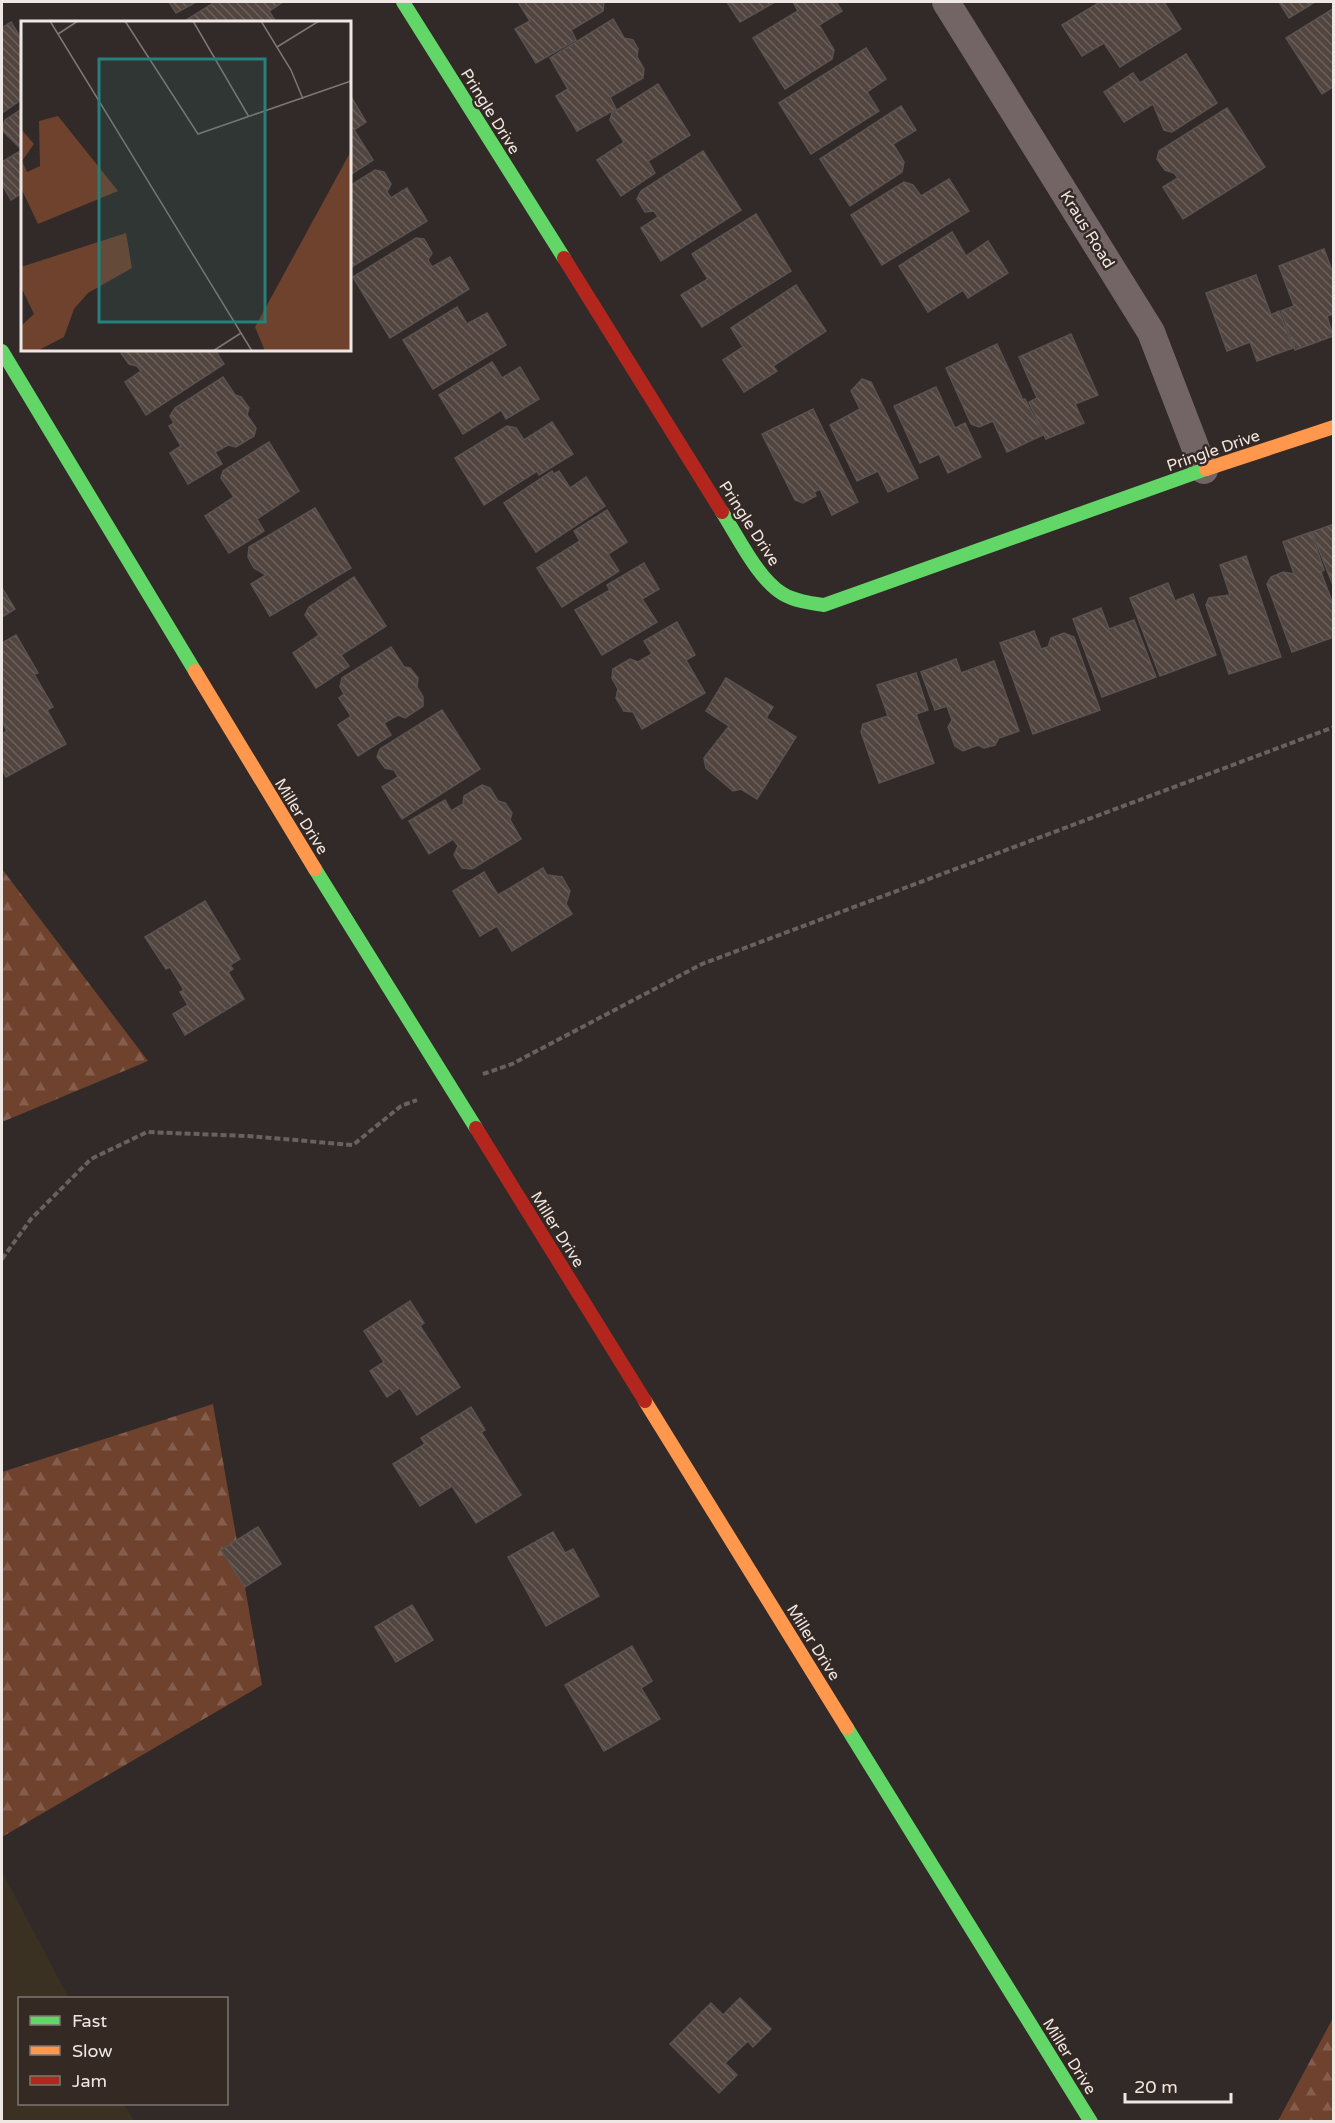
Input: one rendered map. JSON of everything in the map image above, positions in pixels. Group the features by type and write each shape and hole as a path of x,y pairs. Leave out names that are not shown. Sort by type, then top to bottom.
{"street":[{"name":"Pringle Drive","path":"403,2 755,564 774,589 795,601 824,604 1204,470 1334,427"},
{"name":"Kraus Road","path":"946,2 1151,332 1204,470"},
{"name":"Miller Drive","path":"2,351 270,795 1091,2121"}],"path":[{"path":"2,1259 31,1218 91,1159 147,1132 247,1136 353,1145 401,1106 512,1064 702,964 1334,727"}],"shaded area":[{"path":"2,1872 68,1997 18,1997 18,2105 125,2105 134,2121 2,2121"}],"green space":[{"path":"2,869 148,1061 2,1122"},
{"path":"213,1404 262,1685 2,1837 2,1472"},
{"path":"1333,2018 1333,2121 1278,2121"}],"building":[{"path":"169,2 196,2 176,13"},
{"path":"215,2 283,2 269,11 275,21 185,21"},
{"path":"518,2 604,2 603,11 571,30 576,40 536,63 515,29 530,21"},
{"path":"727,2 775,2 740,22"},
{"path":"793,2 836,2 842,11 819,25 834,50 832,59 785,89 753,38 798,11"},
{"path":"1100,2 1164,2 1181,29 1120,67 1104,43 1082,56 1062,25"},
{"path":"1279,2 1315,2 1289,18"},
{"path":"1334,8 1334,86 1322,94 1286,38"},
{"path":"613,19 624,38 633,40 638,49 637,57 644,69 643,78 610,97 616,109 577,131 556,96 568,89 550,58"},
{"path":"11,22 21,38 21,100 2,113 2,28"},
{"path":"866,48 886,79 867,92 879,111 811,154 779,103"},
{"path":"1186,54 1217,103 1172,132 1164,130 1153,104 1124,122 1104,92 1133,73 1140,83"},
{"path":"658,84 690,135 648,161 655,173 621,196 597,160 624,142 610,120 612,113"},
{"path":"351,97 366,122 354,130 373,160 351,174"},
{"path":"901,106 916,130 893,144 904,162 902,172 850,206 820,159"},
{"path":"1227,108 1265,167 1183,219 1163,187 1178,178 1174,173 1165,170 1157,159 1159,151"},
{"path":"21,110 21,149 2,130 5,120"},
{"path":"21,151 21,194 11,200 2,184 2,162"},
{"path":"703,151 741,210 661,261 641,228 658,217 654,211 645,212 637,199 641,191"},
{"path":"375,170 384,172 391,184 387,192 391,198 407,188 427,221 351,267 351,185"},
{"path":"949,179 969,211 882,265 851,215 904,182 913,185 921,196"},
{"path":"756,214 791,271 702,327 681,295 708,279 692,254"},
{"path":"952,232 966,256 988,241 1008,273 968,298 963,290 928,312 899,266"},
{"path":"416,238 424,239 432,253 428,260 432,267 450,257 469,289 390,338 353,277"},
{"path":"1324,249 1334,276 1334,314 1327,316 1333,336 1295,350 1281,311 1294,306 1279,266"},
{"path":"1256,275 1271,315 1279,311 1293,348 1257,361 1250,342 1227,351 1206,293"},
{"path":"796,285 826,331 773,366 777,371 744,392 723,360 743,347 731,328"},
{"path":"457,307 467,324 487,313 506,345 433,389 403,340"},
{"path":"1071,334 1098,395 1075,404 1084,423 1046,439 1029,402 1037,398 1019,357"},
{"path":"997,344 1023,400 1025,399 1043,435 1007,452 993,421 979,427 971,424 946,368"},
{"path":"122,351 216,351 224,364 146,415 125,382 141,371 137,366 129,364"},
{"path":"492,362 502,378 520,367 539,399 506,419 501,410 463,434 439,395"},
{"path":"223,377 235,395 241,397 249,408 247,415 256,428 254,436 236,447 228,445 215,452 222,464 188,484 170,453 181,446 169,426 174,423 170,416 175,408"},
{"path":"862,379 871,382 918,478 888,492 878,471 857,481 830,425 860,409 851,391"},
{"path":"936,387 955,428 965,423 981,457 948,473 939,454 920,463 894,406"},
{"path":"813,409 858,502 832,515 820,489 814,492 816,496 803,503 795,500 762,434"},
{"path":"552,422 573,454 539,475 537,471 484,505 455,458 507,426 516,428 524,440"},
{"path":"269,442 299,491 257,519 264,531 229,553 205,516 234,497 221,478 223,471"},
{"path":"552,471 554,474 559,471 570,488 586,477 605,506 536,552 504,503"},
{"path":"315,508 351,568 270,616 251,584 266,575 254,568 248,557 249,547"},
{"path":"607,510 627,542 608,554 619,571 562,607 537,568 580,541 574,531"},
{"path":"1334,524 1334,588 1312,532"},
{"path":"1311,532 1324,570 1321,572 1334,607 1334,637 1292,652 1267,584 1271,577 1283,572 1294,574 1283,542"},
{"path":"1246,556 1281,657 1229,674 1206,605 1209,598 1230,595 1220,565"},
{"path":"644,563 659,589 642,599 657,622 602,655 575,610 610,590 607,585"},
{"path":"354,577 386,626 341,655 349,666 316,688 293,653 319,635 305,615 309,607"},
{"path":"1168,583 1175,601 1193,594 1216,655 1160,676 1130,598"},
{"path":"2,588 15,609 2,617"},
{"path":"1101,608 1109,629 1134,620 1156,677 1102,697 1073,619"},
{"path":"677,622 695,655 686,660 705,693 642,729 633,712 624,711 616,698 618,689 612,678 613,669 630,659 638,662 652,654 644,641"},
{"path":"1034,631 1041,649 1048,647 1051,638 1064,633 1074,637 1100,710 1033,734 1000,643"},
{"path":"16,635 38,673 34,674 53,707 47,710 66,744 6,777 2,769 2,734 7,731 2,721 2,643"},
{"path":"391,647 404,667 410,668 418,678 417,687 423,697 423,706 405,718 398,715 384,723 391,735 358,756 338,725 351,716 339,698 344,694 340,687 342,678"},
{"path":"956,659 961,673 994,661 1019,731 999,738 995,745 984,748 978,745 963,751 955,746 948,727 952,720 947,706 935,710 921,672"},
{"path":"916,673 928,710 916,714 934,763 879,783 861,732 863,724 888,716 877,685"},
{"path":"726,678 773,707 766,718 796,737 757,799 741,789 733,791 706,768 704,758 729,726 706,711"},
{"path":"442,710 480,769 402,819 382,787 398,777 394,770 385,768 377,757 380,749"},
{"path":"482,785 490,788 498,801 505,803 512,813 510,820 521,839 472,869 462,868 454,855 458,846 453,839 429,854 409,821 445,800 451,811 463,804 464,796"},
{"path":"543,868 547,875 562,877 570,891 566,904 572,914 512,951 497,926 480,936 453,891 484,872 498,895"},
{"path":"205,901 240,959 230,965 233,969 228,972 244,999 185,1035 173,1014 188,1005 180,992 184,990 170,967 166,969 145,937"},
{"path":"410,1301 424,1323 420,1326 460,1387 417,1415 400,1388 387,1397 370,1371 384,1362 364,1331"},
{"path":"471,1407 485,1430 481,1432 521,1495 476,1523 452,1486 420,1506 393,1464 425,1444 421,1438"},
{"path":"258,1527 281,1564 245,1587 221,1550"},
{"path":"553,1532 565,1553 573,1549 599,1596 546,1626 508,1557"},
{"path":"412,1605 433,1640 396,1662 375,1627"},
{"path":"632,1646 652,1681 641,1688 660,1719 604,1751 565,1685"},
{"path":"740,1998 771,2029 753,2047 748,2041 725,2063 737,2075 719,2093 670,2044 711,2003 723,2015"}],"traffic: fast":[{"path":"403,2 564,258"},
{"path":"2,351 195,671"},
{"path":"722,512 749,557 774,587 792,598 824,605 1206,469"},
{"path":"315,869 476,1128"},
{"path":"847,1728 1091,2122"}],"traffic: slow":[{"path":"1206,469 1334,427"},
{"path":"195,671 315,869"},
{"path":"645,1401 847,1728"}],"traffic: jam":[{"path":"564,258 722,512"},
{"path":"476,1128 645,1401"}]}
